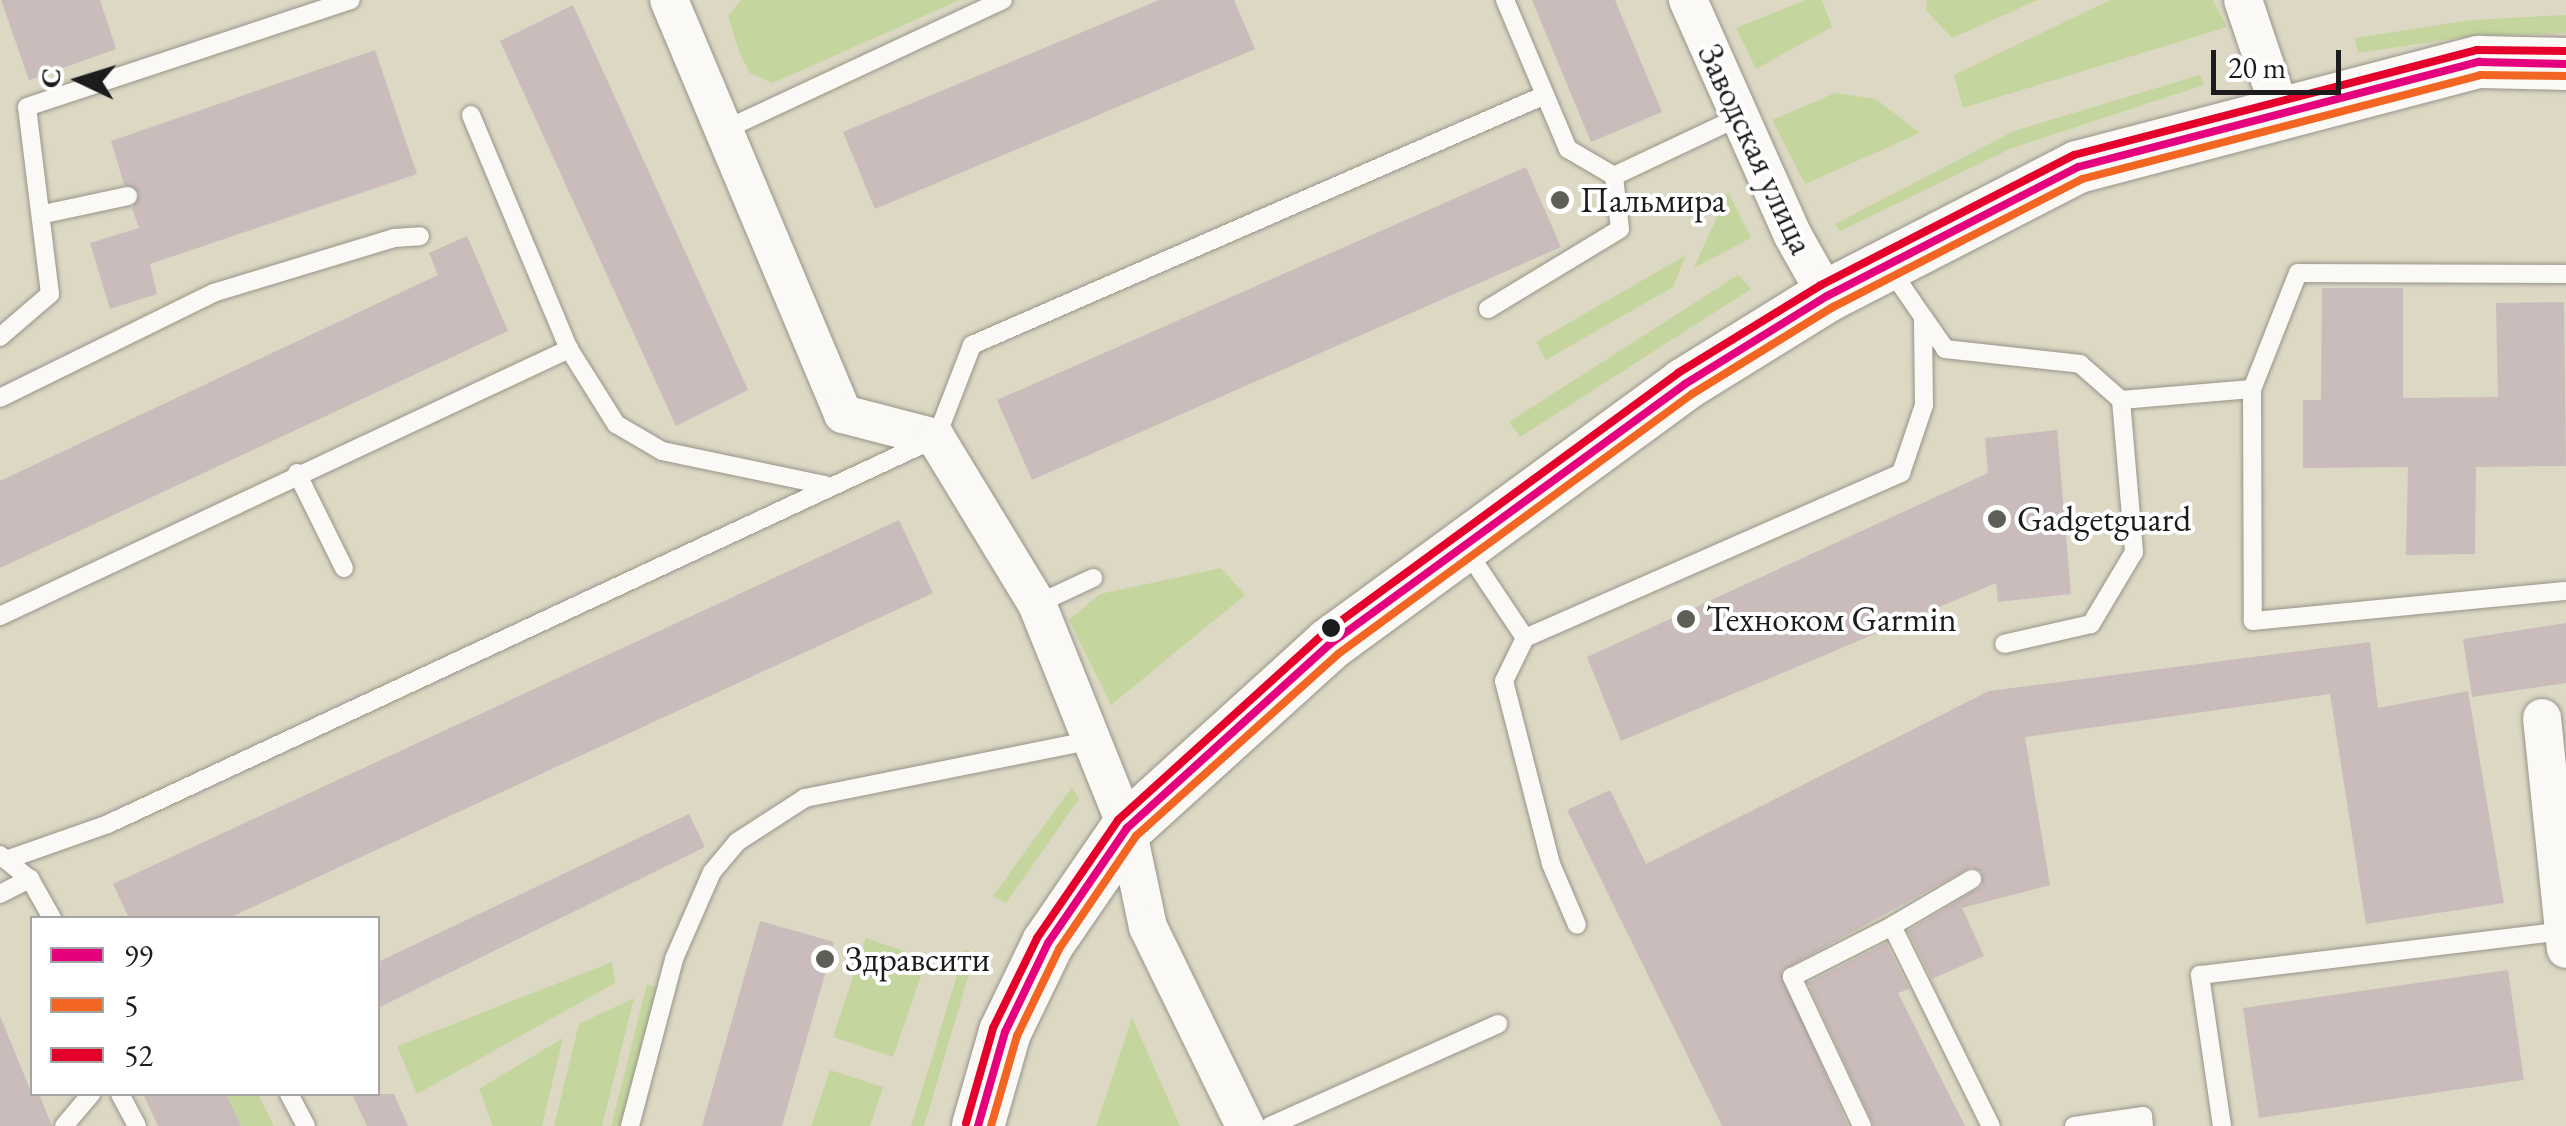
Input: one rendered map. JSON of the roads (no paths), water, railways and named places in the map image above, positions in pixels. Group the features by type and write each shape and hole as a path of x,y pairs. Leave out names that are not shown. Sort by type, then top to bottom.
{"street":[{"path":"670,0 722,132 844,414 936,438 1037,604 1127,828 1148,927 1245,1126"},
{"name":"Заводская улица","path":"1688,0 1827,296"},
{"path":"2242,0 2281,113"},
{"path":"978,1126 1004,1032 1048,943 1127,828 1330,644 1461,542 1686,384 1827,296 2078,168 2478,62 2566,64"},
{"path":"2542,718 2565,940"}],"lane":[{"path":"0,338 50,294 44,214 27,108 351,0"},
{"path":"722,132 1003,0"},
{"path":"1505,0 1568,149 1614,176"},
{"path":"3,857 108,824 826,485 936,438 972,346 1544,95"},
{"path":"471,115 569,349 616,424 662,451 826,485"},
{"path":"1614,176 1740,117"},
{"path":"1488,309 1620,229 1614,176"},
{"path":"44,214 128,196"},
{"path":"0,398 214,293 394,238 420,236"},
{"path":"1887,264 1945,350 2080,364 2120,400 2134,552 2091,624 2004,644"},
{"path":"2566,274 2298,273 2252,389 2253,620 2566,591"},
{"path":"1578,925 1551,864 1504,682 1526,638 1901,474 1924,406 1922,317"},
{"path":"0,616 297,473 569,349"},
{"path":"2120,400 2252,389"},
{"path":"297,473 344,568"},
{"path":"1461,542 1526,638"},
{"path":"1037,604 1093,578"},
{"path":"630,1126 674,959 712,872 737,842 805,798 1092,740"},
{"path":"3,857 30,878 51,916"},
{"path":"0,894 30,878"},
{"path":"1862,1126 1792,978 1972,879"},
{"path":"1892,926 1991,1126"},
{"path":"2222,1126 2200,975 2565,940"},
{"path":"1270,1126 1498,1024"},
{"path":"64,1126 90,1096"},
{"path":"121,1096 138,1126"},
{"path":"290,1096 306,1126"},
{"path":"2074,1126 2143,1116 2144,1126"}],"place":[{"name":"Пальмира","path":"1560,200"},
{"name":"Gadgetguard","path":"1997,519"},
{"name":"Техноком Garmin","path":"1686,619"},
{"name":"Здравсити","path":"825,959"}]}
